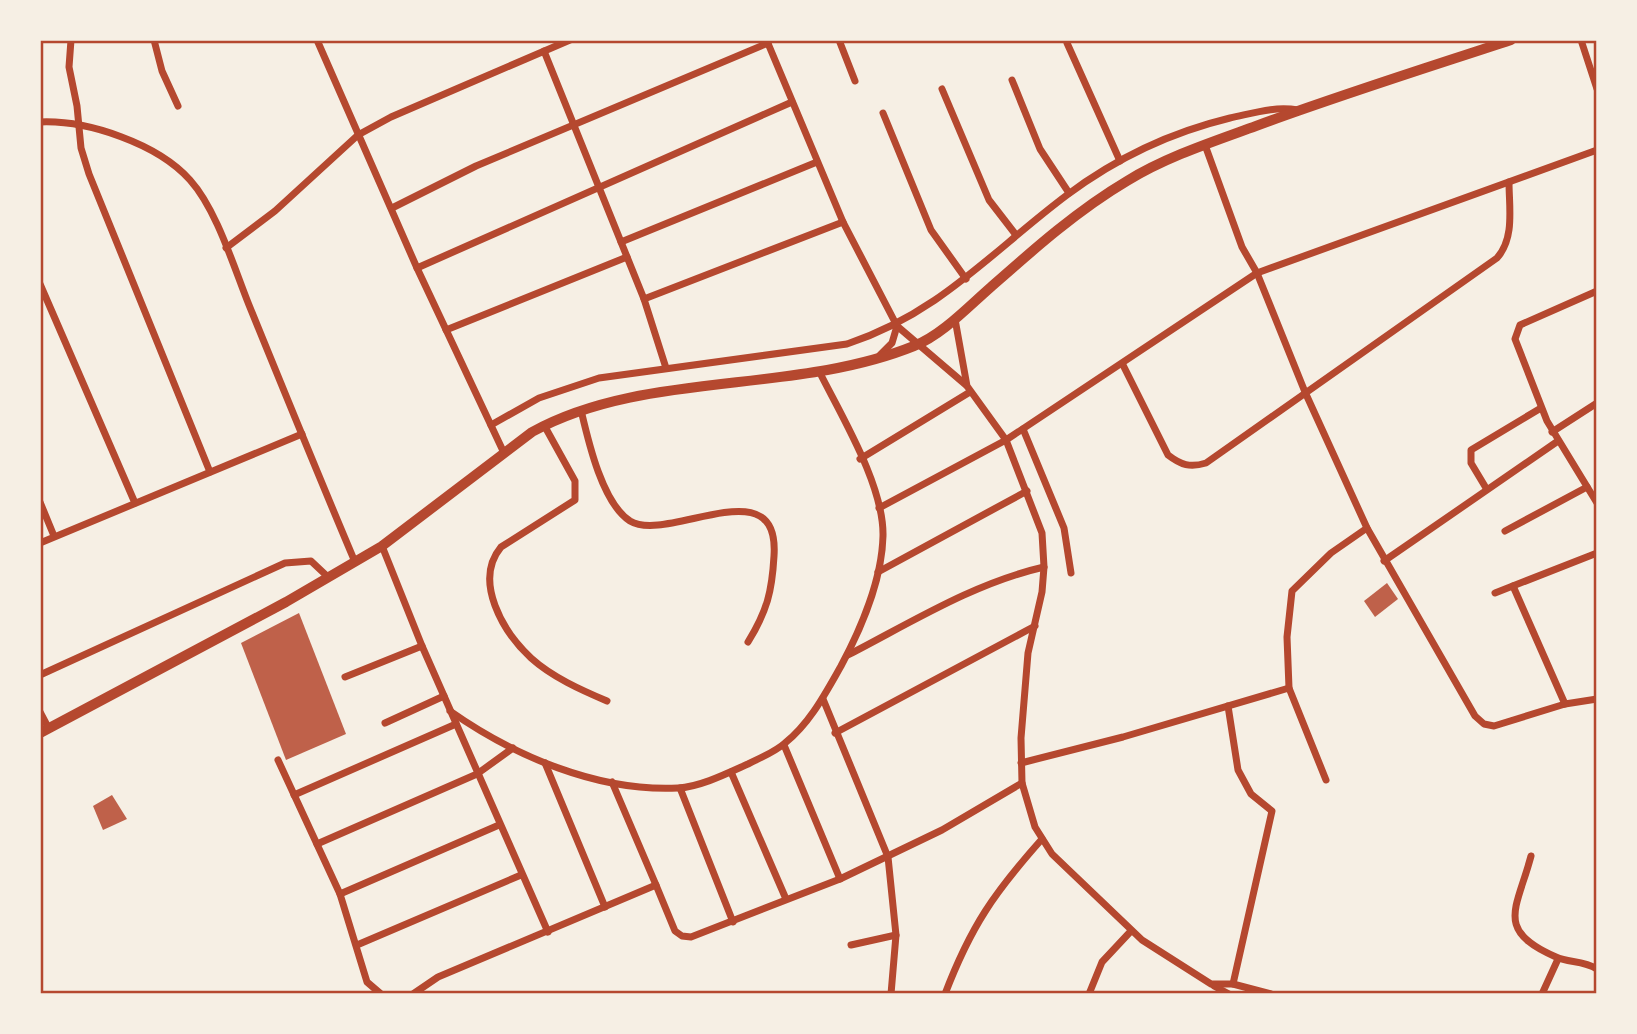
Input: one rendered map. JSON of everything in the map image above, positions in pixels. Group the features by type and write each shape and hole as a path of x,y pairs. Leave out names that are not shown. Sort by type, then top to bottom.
{"main road":[{"path":"45,731 382,546 544,425 581,410 674,392 820,373 917,345 955,318 1083,210 1128,180 1205,145 1300,110 1511,40"}],"street":[{"path":"71,40 69,66 77,106 77,124 89,174 210,472"},
{"path":"154,40 162,71 178,106"},
{"path":"317,40 417,268 504,453"},
{"path":"226,248 275,211 358,135 391,117 570,40"},
{"path":"839,40 855,81"},
{"path":"1581,40 1597,89"},
{"path":"392,208 476,166 767,41 843,222 897,326 969,389 1006,440 1042,533 1044,566 1027,663 1021,763 1022,782 1042,839 1086,890 1131,931 1168,959 1229,994"},
{"path":"1067,43 1120,161"},
{"path":"544,51 644,299 666,368"},
{"path":"1012,80 1040,149 1069,194"},
{"path":"942,89 989,200 1016,235"},
{"path":"417,268 792,102"},
{"path":"491,425 539,398 572,385 666,368 847,344 897,326 966,279 1016,235 1069,194 1120,161 1205,124 1279,107 1300,110"},
{"path":"883,113 931,230 966,279"},
{"path":"40,122 77,124 149,149 173,164 192,182 226,248 355,562"},
{"path":"1205,145 1221,195 1305,392 1367,528 1475,716 1484,724 1494,726 1564,704 1597,699"},
{"path":"879,508 1006,440 1123,365 1256,273 1597,150"},
{"path":"621,242 817,162"},
{"path":"1123,365 1168,456 1195,467 1217,457 1497,258 1503,251 1509,233 1509,181"},
{"path":"644,299 843,222"},
{"path":"446,330 627,257"},
{"path":"40,284 135,503"},
{"path":"1597,291 1520,326 1515,339 1552,432 1597,503"},
{"path":"955,318 969,389"},
{"path":"877,358 892,343 897,326"},
{"path":"450,710 484,734 545,763 612,782 680,788 731,772 784,745 823,699 846,656 878,572 883,535 879,508 860,459 820,373"},
{"path":"860,459 969,389"},
{"path":"1552,432 1597,403"},
{"path":"1486,488 1471,463 1471,450 1541,408"},
{"path":"581,410 599,474 627,519 638,525 651,526 708,514 741,513 755,514 772,528 775,541 772,590 764,615 748,642"},
{"path":"544,425 575,481 575,500 501,547 492,558 489,586 501,619 530,658 575,687 607,701"},
{"path":"1023,429 1064,528 1072,573"},
{"path":"40,543 302,434"},
{"path":"1384,561 1486,488 1558,441"},
{"path":"1505,531 1587,487"},
{"path":"878,572 1027,491"},
{"path":"40,502 54,536"},
{"path":"1326,780 1289,688 1287,637 1292,591 1331,553 1367,528"},
{"path":"382,546 477,774 548,932"},
{"path":"1495,593 1597,553"},
{"path":"40,675 285,563 311,561 328,578"},
{"path":"846,656 972,591 1009,575 1044,566"},
{"path":"1513,586 1564,704"},
{"path":"835,733 1035,626"},
{"path":"345,677 422,646"},
{"path":"1021,763 1289,688"},
{"path":"386,723 444,696"},
{"path":"823,699 888,856 895,935 891,994"},
{"path":"1228,706 1238,770 1251,794 1272,811 1233,984"},
{"path":"40,712 45,731"},
{"path":"294,795 456,724"},
{"path":"784,745 840,879"},
{"path":"317,844 477,774 513,748"},
{"path":"278,760 340,894 367,982 381,994"},
{"path":"545,763 605,907"},
{"path":"731,772 786,899"},
{"path":"612,782 675,931 682,936 691,937 840,879 942,830 1022,782"},
{"path":"680,788 733,922"},
{"path":"340,894 499,825"},
{"path":"945,994 981,914 1000,886 1042,839"},
{"path":"1531,856 1515,917 1516,930 1522,938 1558,959 1576,959 1597,969"},
{"path":"357,945 521,875"},
{"path":"413,994 438,977 656,885"},
{"path":"1089,994 1102,962 1131,931"},
{"path":"851,945 895,935"},
{"path":"1542,994 1558,959"},
{"path":"1211,984 1233,984 1270,994"}],"building":[{"path":"1387,583 1398,599 1375,617 1364,601"},
{"path":"299,613 346,734 286,760 241,643"},
{"path":"112,795 127,819 103,830 93,806"}]}
